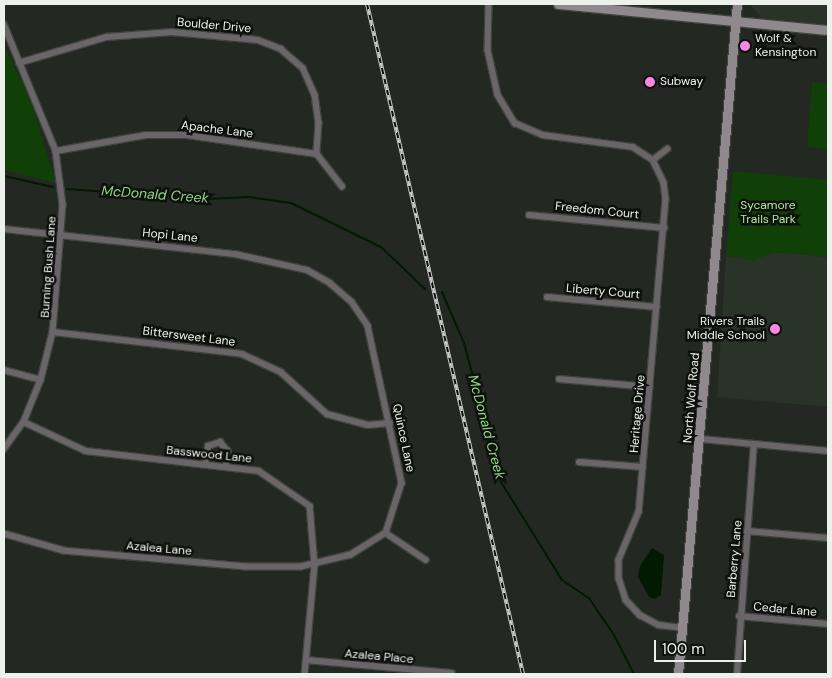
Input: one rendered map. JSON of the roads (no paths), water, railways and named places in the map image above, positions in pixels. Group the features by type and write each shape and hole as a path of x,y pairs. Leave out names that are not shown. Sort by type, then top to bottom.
{"main road":[{"path":"558,4 828,30"},
{"name":"North Wolf Road","path":"678,674 701,439 737,4"}],"street":[{"path":"488,4 488,50 498,95 514,123 543,135 624,144 653,160 667,150"},
{"name":"Burning Bush Lane","path":"4,24 56,152 63,205 54,332 41,380 24,422 4,450"},
{"name":"Boulder Drive","path":"19,63 107,37 172,32 258,40 281,49 304,68 315,95 319,123 317,154"},
{"path":"510,129 514,123"},
{"name":"Apache Lane","path":"56,152 146,135 186,135 317,154"},
{"path":"317,154 342,186"},
{"name":"Heritage Drive","path":"653,160 666,191 664,228 637,519 619,560 620,586 630,606 646,620 682,628"},
{"name":"Freedom Court","path":"528,215 664,228"},
{"name":"Hopi Lane","path":"4,229 235,254 307,270 330,283"},
{"name":"Quince Lane","path":"330,283 352,302 368,326 390,423 402,483 386,533"},
{"name":"Liberty Court","path":"547,297 657,307"},
{"name":"Bittersweet Lane","path":"54,332 242,354 281,372 327,414 368,425 390,423"},
{"path":"4,370 41,380"},
{"path":"559,379 650,387"},
{"name":"Basswood Lane","path":"24,422 86,451 259,471 310,506 315,565 305,674"},
{"path":"701,439 828,451"},
{"path":"205,464 208,446 220,442 228,451 226,467"},
{"name":"Barberry Lane","path":"737,674 754,445"},
{"path":"579,462 643,467"},
{"path":"747,531 828,538"},
{"path":"315,565 351,555 386,533 426,560"},
{"name":"Azalea Lane","path":"4,534 64,551 278,569 315,565"},
{"name":"Cedar Lane","path":"740,616 828,624"},
{"name":"Azalea Place","path":"306,660 450,673"}],"waterway":[{"name":"McDonald Creek","path":"4,176 53,187"},
{"name":"McDonald Creek","path":"67,189 206,199 249,197 291,203 381,247 425,289"},
{"name":"McDonald Creek","path":"442,292 464,343 501,482 562,580 589,598 614,635 634,674"}],"railway":[{"path":"367,4 523,674"}],"place":[{"name":"Wolf & Kensington","path":"745,46"},
{"name":"Subway","path":"650,82"},
{"name":"Rivers Trails Middle School","path":"775,329"}],"park label":[{"name":"Sycamore Trails Park","path":"768,213"}]}
